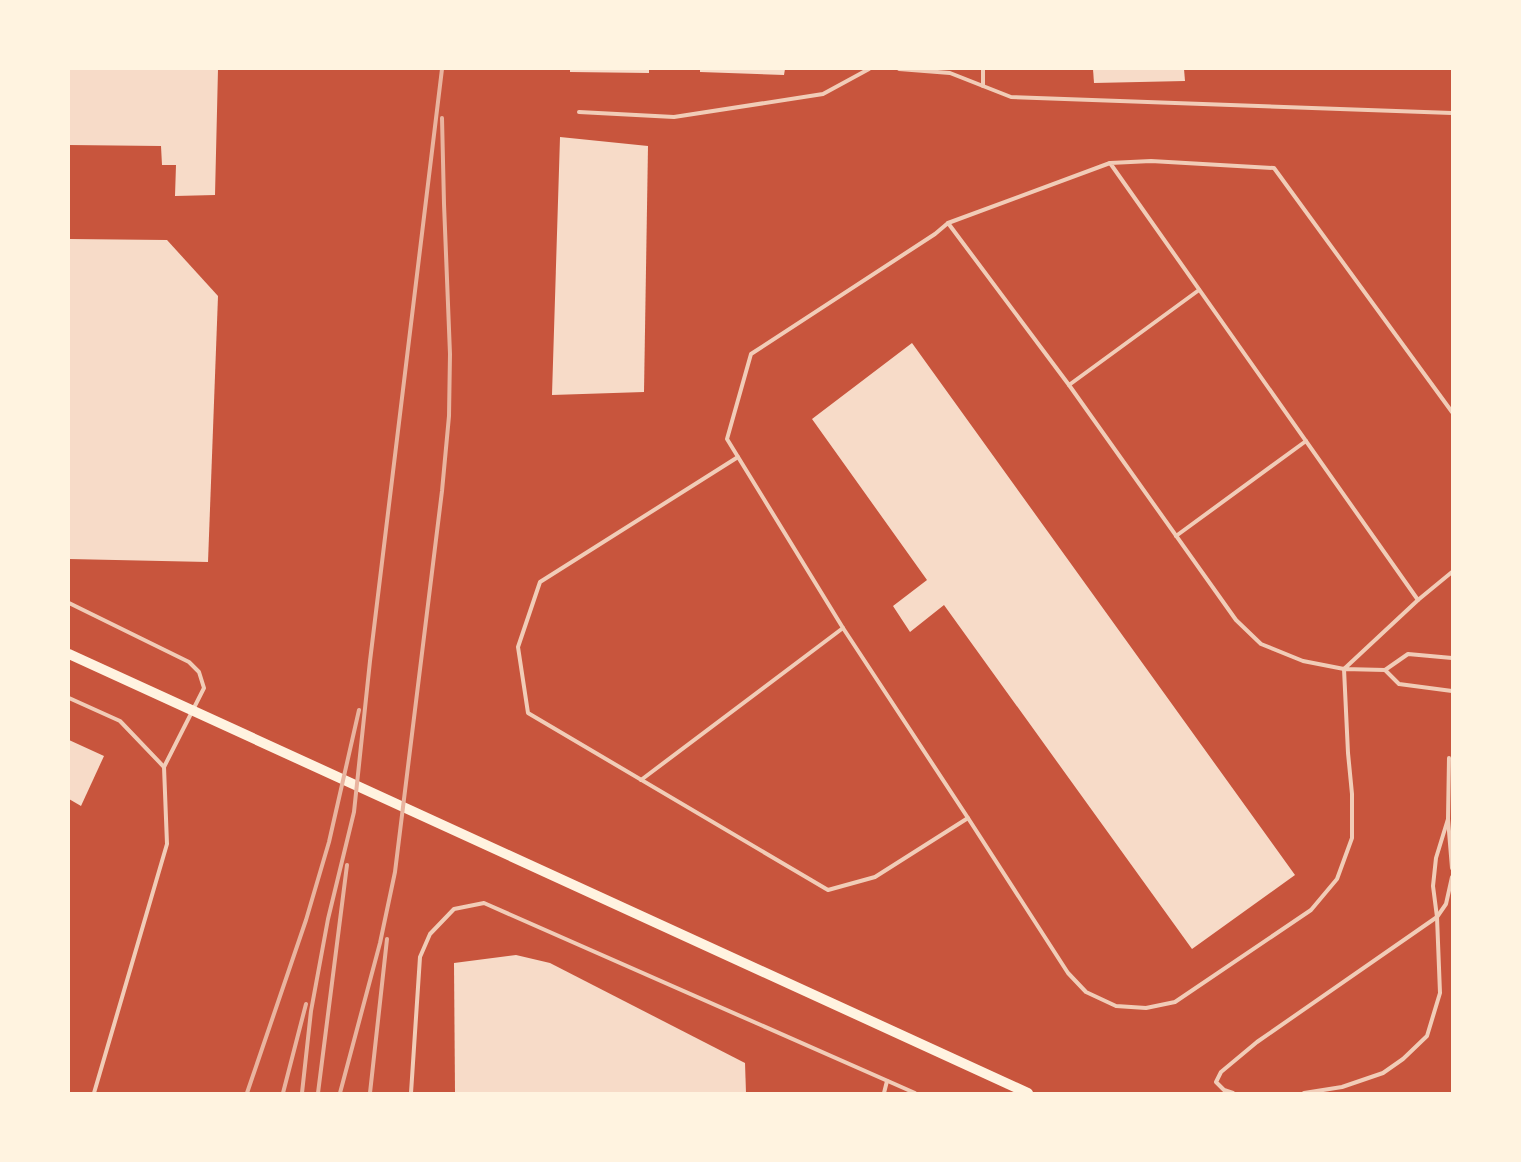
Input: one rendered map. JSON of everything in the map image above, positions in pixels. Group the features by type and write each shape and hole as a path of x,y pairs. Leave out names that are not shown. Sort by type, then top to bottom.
{"main road":[{"path":"69,654 1028,1093"}],"lane":[{"path":"579,112 674,118 823,94 869,69"},
{"path":"899,69 950,73 1011,97 1452,113"},
{"path":"984,69 984,86"},
{"path":"1452,412 1274,168 1152,161 1110,163 948,223 935,234 751,354 726,439 843,628 1068,973 1086,992 1116,1006 1146,1008 1175,1002 1311,910 1338,879 1352,838 1352,794 1344,669 1418,600 1452,572"},
{"path":"1110,163 1418,600"},
{"path":"948,223 1070,386 1236,620 1261,644 1303,661 1344,669 1385,670 1408,654 1452,658"},
{"path":"1070,386 1199,290"},
{"path":"1176,536 1306,441"},
{"path":"738,457 540,582 518,647 528,713 828,890 874,877 968,818"},
{"path":"69,603 189,662 199,672 204,688 164,767 167,844 94,1093"},
{"path":"641,780 843,628"},
{"path":"1385,670 1399,684 1452,691"},
{"path":"69,698 120,721 164,767"},
{"path":"1449,758 1452,868"},
{"path":"1304,1093 1342,1087 1383,1073 1403,1059 1427,1036 1440,993 1437,917 1433,886 1436,858 1450,819"},
{"path":"1233,1093 1224,1090 1216,1082 1221,1072 1257,1042 1437,917 1446,904 1452,877"},
{"path":"411,1093 420,957 430,934 454,909 484,903 914,1093"},
{"path":"884,1093 886,1081"}],"building":[{"path":"69,69 218,69 215,195 175,196 176,165 162,165 161,146 69,145"},
{"path":"570,69 649,69 649,73 570,72"},
{"path":"700,69 785,69 784,75 700,72"},
{"path":"1093,69 1184,69 1185,81 1094,83"},
{"path":"560,137 648,146 644,392 552,395"},
{"path":"69,239 167,240 218,296 208,562 69,559"},
{"path":"912,343 1295,875 1192,949 944,605 910,632 893,606 927,580 812,419"},
{"path":"69,740 104,756 81,806 69,799"},
{"path":"516,955 550,963 745,1063 746,1093 455,1093 454,963"}],"railway":[{"path":"302,1093 311,1011 328,919 354,812 370,661 442,69"},
{"path":"340,1093 380,943 395,872 442,491 449,416 450,354 442,118"},
{"path":"247,1093 306,920 329,842 359,710"},
{"path":"318,1093 347,865"},
{"path":"370,1093 387,939"},
{"path":"283,1093 306,1004"}]}
